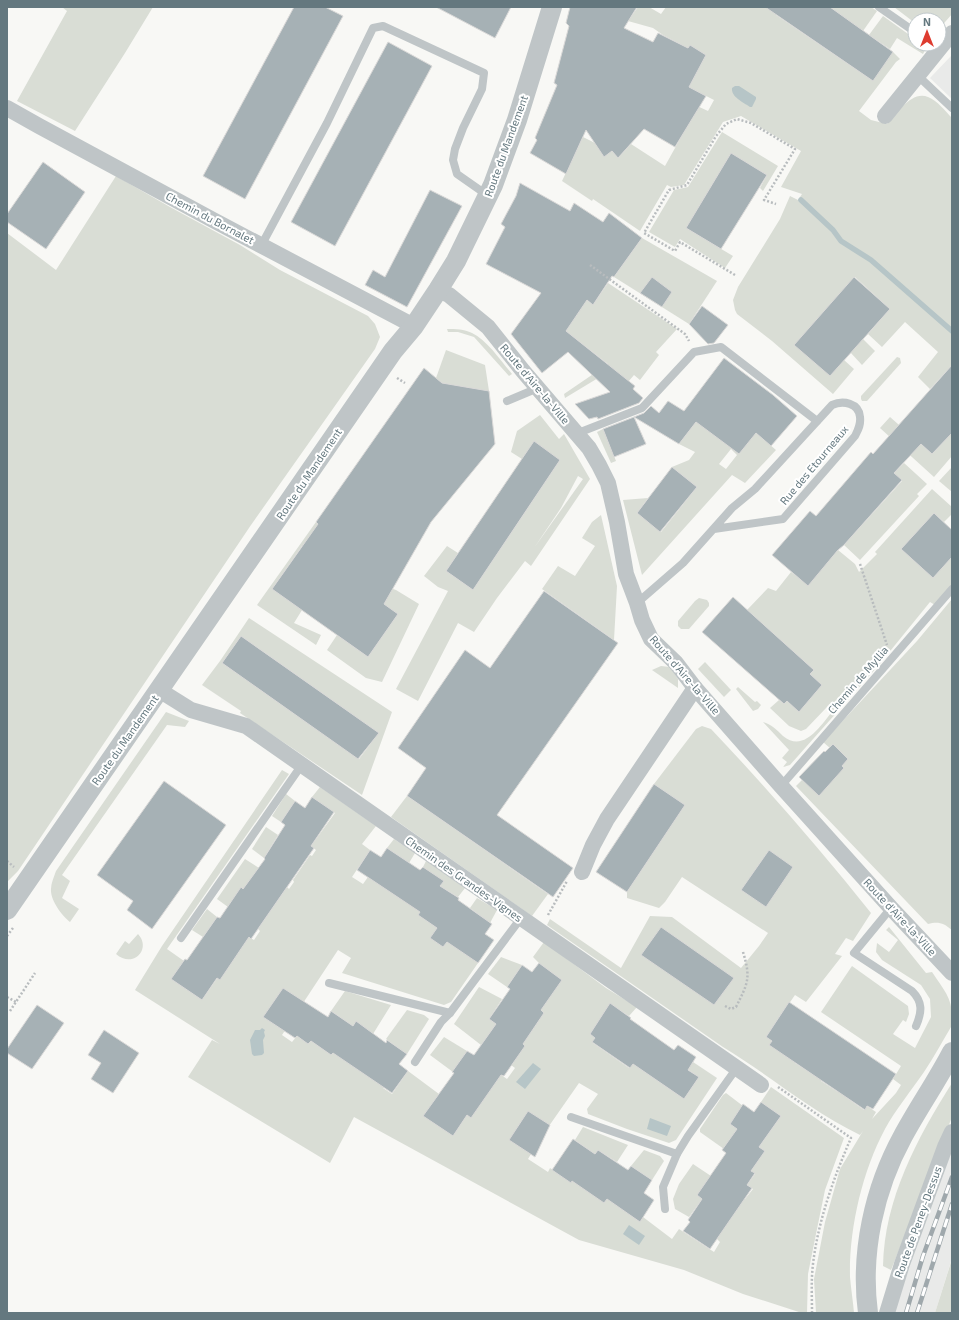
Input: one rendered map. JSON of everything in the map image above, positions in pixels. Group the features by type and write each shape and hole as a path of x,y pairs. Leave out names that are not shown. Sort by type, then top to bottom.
{"street":[{"name":"Route du Mandement","path":"7,910 393,351 414,326 456,261 501,165 517,120 552,7"},
{"path":"885,116 917,75 931,52"},
{"name":"Chemin du Bornalet","path":"7,108 261,246 414,326"},
{"name":"Route d'Aire-la-Ville","path":"438,290 449,295 488,327 589,448 608,484 617,522 626,574 642,620 651,639 676,663 695,688 781,786 952,973"},
{"path":"582,872 593,845 607,819 695,688"},
{"name":"Chemin des Grandes-Vignes","path":"159,690 191,710 246,726 301,766 761,1085"},
{"path":"868,1313 866,1289 867,1252 871,1222 879,1192 902,1138 952,1052"},
{"name":"Route de Peney-Dessus","path":"887,1313 902,1264 945,1147 952,1132"}],"lane":[{"path":"879,7 907,26"},
{"path":"261,246 327,123 373,28 383,26 484,73 482,89 463,128 455,149 453,160 457,174 488,195"},
{"path":"917,75 952,108"},
{"path":"578,434 642,408 694,352 721,347 817,421"},
{"path":"507,401 538,388"},
{"name":"Rue des Etourneaux","path":"637,603 683,563 732,508 754,489 832,405 838,402 844,402 849,403 855,408 860,415 860,426 855,436 783,519 714,529"},
{"name":"Chemin de Myllia","path":"781,786 952,589"},
{"path":"181,938 301,766"},
{"path":"891,908 854,953 918,996 921,1009 920,1017 916,1026"},
{"path":"415,1062 441,1022 450,1013 521,918"},
{"path":"329,983 450,1013"},
{"path":"665,1209 663,1187 677,1154 688,1136 736,1069"},
{"path":"571,1117 677,1154"}],"path":[{"path":"735,275 680,242 675,251 644,233 669,190 687,186 716,136 726,124 737,120 751,123 795,149 764,200 776,204"},
{"path":"590,265 685,334 694,352"},
{"path":"395,377 405,383"},
{"path":"860,564 892,659"},
{"path":"539,931 567,880 582,872"},
{"path":"725,1006 731,1009 736,1008 743,993 748,976 748,967 743,952"},
{"path":"10,1011 36,973"},
{"path":"7,997 16,1002"},
{"path":"761,1085 772,1083 851,1138 835,1175 817,1243 813,1263 812,1313"}],"shaded area":[{"path":"62,7 153,7 75,131 17,101 67,11"},
{"path":"638,7 649,7 661,14 666,7 781,7 776,15 873,81 892,51 900,59 896,62 859,111 871,120 887,124 910,100 922,96 928,97 935,101 952,118 952,365 930,389 918,377 938,352 905,322 882,347 868,334 890,309 855,277 795,344 844,360 854,369 833,394 772,341 737,314 733,300 738,287 780,219 790,196 798,200 802,194 781,187 801,151 741,116 723,122 684,185 671,187 667,185 640,231 593,199 592,201 562,181 583,137 595,143 604,156 612,151 618,158 631,144 665,166 690,121 669,93 708,111 714,100 671,78 695,75 706,55 690,45 688,48 653,28 628,21"},
{"path":"830,7 871,7 877,11 863,31"},
{"path":"894,7 952,7 952,14 947,20 947,12 907,12 907,17"},
{"path":"883,16 907,33 907,44 897,38 890,49 869,35"},
{"path":"952,55 952,99 930,78"},
{"path":"739,86 756,97 752,107 735,97 733,94 732,88"},
{"path":"722,132 778,166 763,191 760,188 767,175 686,228 733,256 725,268 680,239 675,247 649,232 674,190 688,187"},
{"path":"116,176 240,245 280,270 368,316 375,324 380,337 375,349 251,525 18,871 8,881 7,233 56,270"},
{"path":"642,238 717,281 689,324 614,277"},
{"path":"608,283 677,329 656,352 659,355 640,380 634,375 628,382 613,369 565,398 564,394 608,364 566,331 576,292 593,305"},
{"path":"447,329 466,331 478,336 494,351 512,374 509,376 474,337 458,332 448,332"},
{"path":"863,339 875,351 862,365 850,352"},
{"path":"446,350 485,365 489,391 442,383 436,378"},
{"path":"897,357 900,358 901,363 867,401 862,401 861,396"},
{"path":"540,415 559,439 564,434 590,479 531,566 525,561 474,632 458,623 418,701 396,689 448,591 438,587 424,576 447,546 458,553 446,571 473,590 560,460 522,459 511,452 517,431","holes":["578,476 583,479 534,548 561,508"]},
{"path":"890,417 932,454 952,433 952,456 934,477 880,428"},
{"path":"696,422 755,432 776,450 745,483 732,475 642,575 623,500 648,498 637,513 661,532 697,487 672,467 689,460 695,452 679,444","holes":["731,449 737,455 726,469 719,464"]},
{"path":"603,429 616,461 611,463 597,432"},
{"path":"904,463 927,484 917,494 919,496 860,560 844,545 902,481 894,473"},
{"path":"952,467 952,492 939,481"},
{"path":"932,489 952,507 952,514 944,522 934,513 901,549 933,578 952,557 952,586 935,605 930,602 878,666 790,765 783,767 787,762 782,758 789,750 763,722 791,740 805,740 817,730 832,712 827,707 806,729 801,731 789,726 770,708 779,700 784,704 787,701 799,712 822,685 810,674 814,670 747,610 768,588 776,591 791,572 808,585 838,550 855,564 859,572 877,554 875,552"},
{"path":"601,515 617,586 614,640 542,589 558,566 575,576 595,546 582,538 592,522"},
{"path":"316,522 370,561 356,584 302,546 272,589 302,610 294,623 321,635 316,645 257,605"},
{"path":"374,582 396,590 419,604 382,682 366,678 327,650 337,635 368,657 398,614 367,592"},
{"path":"699,598 707,600 709,606 689,629 681,629 678,626 678,621"},
{"path":"952,599 952,930 941,923 928,924 796,786 802,780 799,777 824,751 826,752 830,748 823,742 917,641"},
{"path":"249,618 392,712 362,795 240,713 241,711 202,685","holes":["241,636 378,734 359,759 222,663"]},
{"path":"705,662 731,690 724,697 698,669"},
{"path":"661,666 670,667 678,679 678,688 652,670"},
{"path":"738,687 755,702 757,701 761,705 758,709 753,711 736,689"},
{"path":"166,712 189,721 185,727 167,725 62,875 70,881 62,898 79,909 70,922 60,912 52,898 51,887 56,871"},
{"path":"702,726 711,729 773,796 871,913 853,941 846,938 835,954 842,956 806,1002 795,995 766,1037 798,1058 795,1063 812,1074 815,1070 824,1076 821,1081 838,1092 841,1088 847,1098 864,1110 867,1106 876,1112 872,1119 896,1093 901,1085 893,1079 901,1066 821,1012 852,966 908,1006 909,1014 906,1022 903,1020 893,1034 915,1048 931,1017 930,999 921,985 882,960 876,952 877,943 889,952 898,940 886,930 889,927 926,973 932,972 945,992 952,1010 951,1027 928,1066 885,1129 864,1182 858,1201 850,1259 850,1277 854,1313 816,1313 814,1279 825,1222 840,1169 863,1131 860,1135 807,1104 547,925 550,919 621,968 650,916 672,917 741,968 759,946 768,933 682,877 665,902 659,908 627,898 627,892 685,805 654,784 696,729"},
{"path":"282,770 289,774 167,949 184,961 172,979 202,1000 247,936 254,940 260,931 258,929 287,887 289,889 294,882 293,880 310,855 312,856 316,850 311,846 335,813 312,797 320,787 376,826 362,844 370,850 352,877 363,884 368,877 399,898 401,895 422,909 418,915 437,928 431,938 443,947 449,938 478,963 451,1002 444,1005 342,973 351,958 338,950 282,1035 292,1042 297,1036 308,1044 311,1041 331,1055 335,1050 386,1085 383,1088 392,1094 408,1071 439,1094 424,1116 453,1136 467,1115 470,1117 486,1096 483,1093 497,1072 507,1079 515,1068 511,1065 524,1046 519,1041 537,1023 544,1013 537,1007 562,980 533,957 544,942 606,988 637,1007 629,1016 610,1004 590,1034 595,1038 593,1043 629,1068 633,1064 684,1099 699,1077 687,1069 693,1062 717,1078 676,1140 669,1143 588,1114 587,1109 598,1094 579,1083 549,1126 528,1112 531,1154 528,1159 548,1172 550,1168 571,1182 575,1177 604,1203 609,1196 632,1211 630,1215 640,1222 643,1217 672,1239 679,1229 714,1252 720,1242 717,1239 742,1197 745,1199 753,1189 747,1185 755,1174 751,1171 765,1151 759,1147 781,1116 761,1102 771,1087 844,1138 825,1190 808,1274 807,1313 802,1313 743,1294 684,1270 579,1240 354,1117 330,1163 188,1077 212,1040 220,1044 135,990 162,946"},
{"path":"286,794 295,801 281,822 272,816"},
{"path":"407,796 548,894 532,916 391,817"},
{"path":"266,827 278,835 264,858 252,849"},
{"path":"394,839 415,853 409,863 387,848"},
{"path":"245,859 259,868 243,889 241,888 228,907 217,899"},
{"path":"426,861 465,888 458,897 440,886 443,881 423,867"},
{"path":"477,898 497,910 490,923 470,908"},
{"path":"207,909 217,917 203,937 192,930"},
{"path":"138,934 142,940 143,946 139,955 129,959 122,958 116,954 125,941 129,944"},
{"path":"501,957 522,965 507,987 488,974"},
{"path":"479,987 502,999 489,1019 496,1024 481,1045 454,1024"},
{"path":"345,991 391,1005 373,1034 356,1021 353,1026 331,1011"},
{"path":"407,1010 424,1015 429,1019 407,1054 386,1039"},
{"path":"262,1028 265,1030 263,1040 264,1053 262,1055 254,1056 252,1054 250,1040 255,1030 260,1030"},
{"path":"444,1037 467,1051 453,1072 430,1055"},
{"path":"533,1063 541,1069 525,1089 516,1082"},
{"path":"952,1083 952,1117 891,1270 883,1266 889,1217 896,1194 915,1148"},
{"path":"726,1093 743,1106 730,1124 737,1129 724,1149 700,1132 700,1129 723,1095"},
{"path":"650,1118 671,1126 667,1136 647,1129"},
{"path":"583,1127 628,1145 617,1162 598,1150 595,1154 575,1140"},
{"path":"952,1145 952,1258 935,1313 892,1313"},
{"path":"644,1150 660,1156 664,1161 652,1180 631,1166"},
{"path":"693,1164 711,1176 697,1195 702,1199 689,1217 675,1209 673,1199 679,1184"},
{"path":"629,1225 645,1236 639,1245 623,1234"},
{"path":"952,1259 952,1313 935,1313"}],"building":[{"path":"294,7 325,7 343,16 245,199 203,176"},
{"path":"436,7 511,7 495,38"},
{"path":"570,7 637,7 624,28 653,42 658,33 688,48 690,45 706,55 689,87 706,96 675,147 644,129 618,158 612,151 604,157 586,130 566,174 530,153 537,140 535,138 557,85 554,83 569,26 566,23"},
{"path":"765,7 830,7 893,52 873,81"},
{"path":"388,42 432,66 335,246 291,222"},
{"path":"731,153 767,175 721,249 686,228"},
{"path":"43,162 85,192 46,249 7,222 7,214"},
{"path":"520,183 570,211 574,203 603,222 609,213 642,238 614,277 612,276 593,305 587,300 566,331 635,386 633,389 643,398 639,403 598,419 597,417 589,419 575,404 610,392 568,352 542,373 511,334 541,293 486,264 505,227 501,224 516,196"},
{"path":"430,190 462,206 407,307 365,285 373,270 385,277"},
{"path":"652,277 672,292 662,307 640,293"},
{"path":"854,277 890,309 830,376 794,345"},
{"path":"702,306 728,325 714,343 708,344 689,324"},
{"path":"724,358 773,395 797,416 771,446 756,433 739,454 696,422 679,444 634,417 644,413 651,406 659,413 668,401 684,411"},
{"path":"952,365 952,433 932,454 921,444 894,473 902,480 838,550 808,586 772,555 810,511 816,516 871,452 873,454"},
{"path":"424,368 442,383 489,391 495,444 431,522 384,604 398,614 368,657 272,589 318,524 316,522"},
{"path":"634,417 646,444 614,457 603,429"},
{"path":"534,441 560,460 473,590 446,571"},
{"path":"672,467 697,487 660,532 637,513"},
{"path":"934,513 952,530 952,557 933,578 901,549"},
{"path":"544,591 618,643 497,815 573,868 553,897 407,796 426,768 398,748 465,650 490,668"},
{"path":"733,597 814,670 810,674 822,685 799,712 787,701 784,704 702,632"},
{"path":"241,636 379,733 358,759 222,663"},
{"path":"833,744 848,759 842,766 844,768 819,796 799,777 824,751 825,752"},
{"path":"164,781 226,825 152,929 127,910 133,901 97,875"},
{"path":"654,784 685,805 627,892 596,872"},
{"path":"312,797 334,812 311,846 314,848 251,939 249,937 220,980 217,978 202,1000 171,979 185,959 187,960 217,917 220,918 241,887 243,889 265,859 264,858 285,825 281,822 295,801 305,808"},
{"path":"387,848 420,870 423,867 444,881 440,886 459,898 458,900 492,924 485,934 494,940 478,963 447,942 443,947 430,938 437,928 418,915 420,912 357,870 370,850 381,857"},
{"path":"769,850 793,867 766,907 741,890"},
{"path":"661,927 734,978 714,1005 641,955"},
{"path":"539,963 562,980 541,1010 544,1013 523,1044 525,1046 504,1076 501,1075 471,1118 467,1115 453,1136 423,1116 454,1073 452,1072 467,1051 474,1055 496,1024 489,1019 510,989 507,987 522,965 532,972"},
{"path":"283,988 328,1017 331,1011 353,1026 356,1021 386,1043 387,1040 407,1054 399,1064 408,1071 392,1093 333,1053 331,1055 311,1041 308,1044 297,1036 295,1038 263,1017"},
{"path":"789,1002 896,1074 873,1109 867,1106 865,1110 769,1045 772,1041 766,1037"},
{"path":"610,1003 674,1050 678,1045 696,1057 688,1070 699,1077 684,1099 633,1064 630,1068 592,1042 595,1038 590,1034"},
{"path":"37,1005 64,1023 32,1069 7,1053 7,1049"},
{"path":"104,1030 139,1053 113,1093 91,1079 101,1063 88,1055"},
{"path":"761,1102 781,1116 759,1147 765,1151 751,1171 755,1173 747,1185 752,1188 710,1249 683,1231 690,1222 688,1220 702,1199 697,1195 726,1153 722,1150 737,1129 730,1124 743,1104 754,1112"},
{"path":"528,1111 550,1125 535,1157 509,1140"},
{"path":"573,1139 595,1154 598,1150 628,1170 631,1166 652,1180 644,1193 654,1200 640,1222 607,1199 604,1203 572,1181 571,1183 552,1170"}],"waterway":[{"path":"801,200 833,230 841,241 871,260 952,331"}],"railway":[{"path":"906,1313 923,1256 952,1177"},
{"path":"917,1313 952,1204"}]}
